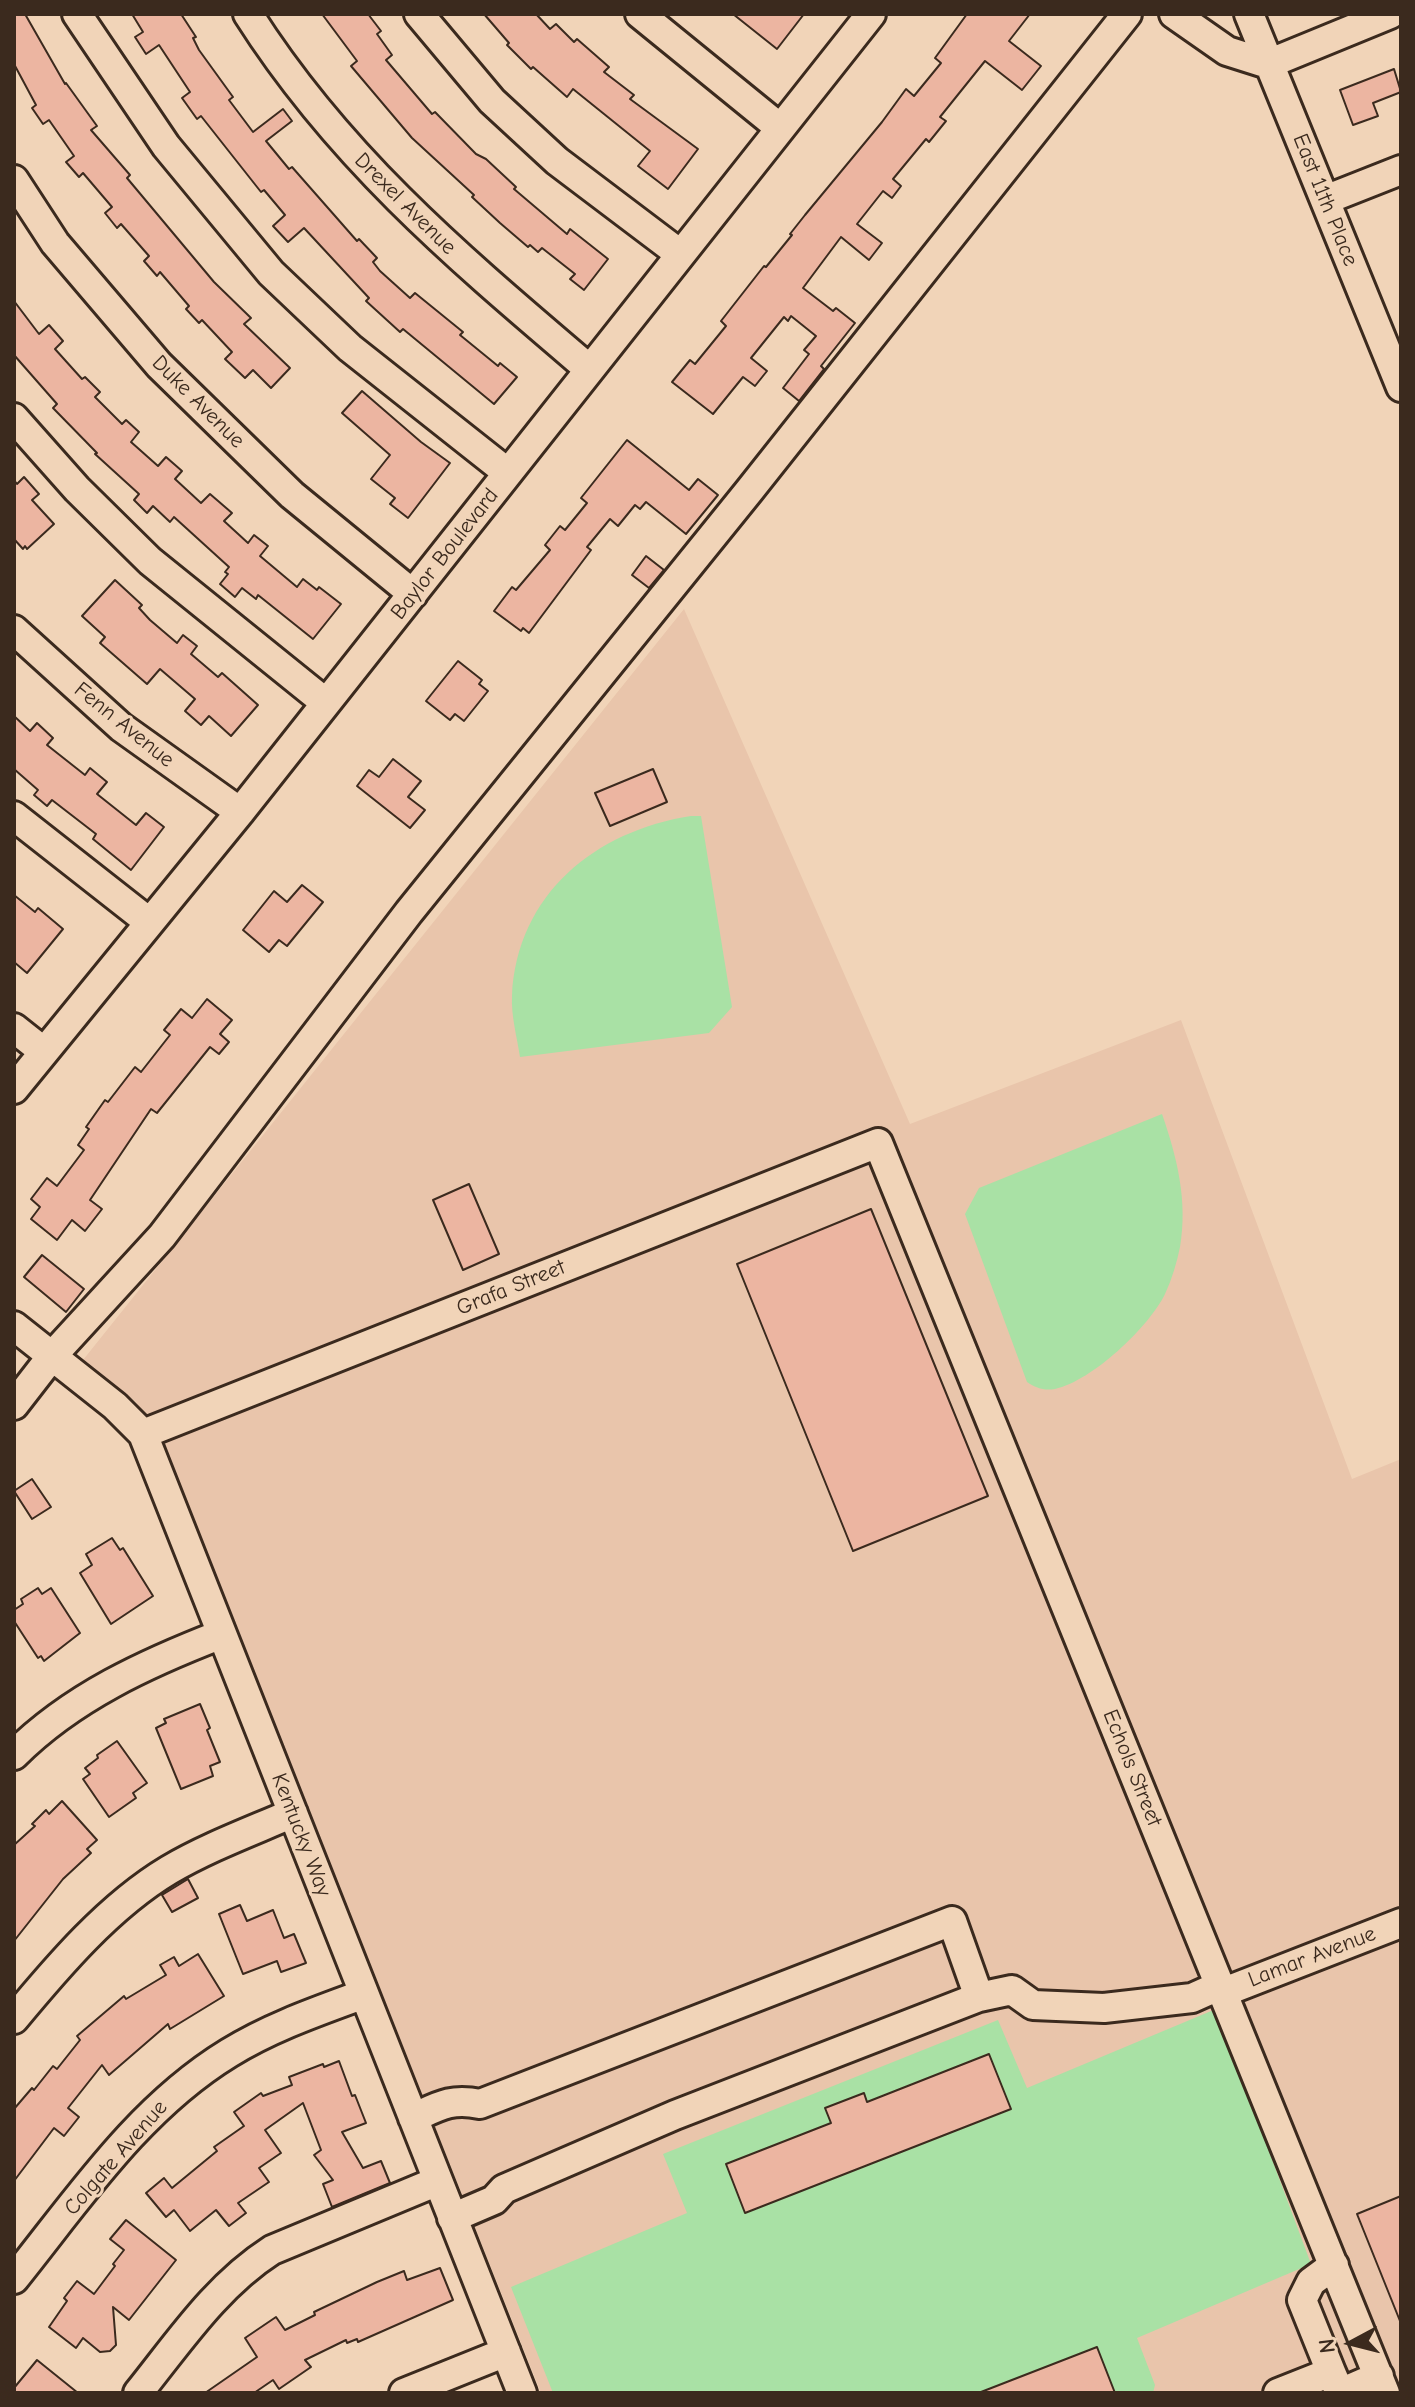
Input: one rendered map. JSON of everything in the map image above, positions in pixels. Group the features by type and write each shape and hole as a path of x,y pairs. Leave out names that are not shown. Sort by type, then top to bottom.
{"street":[{"path":"77,14 166,146 271,273 350,348 508,473"},
{"name":"Drexel Avenue","path":"248,14 280,65 355,156 458,258 589,369"},
{"path":"419,14 492,101 557,161 680,254"},
{"path":"640,14 780,128"},
{"name":"Baylor Boulevard","path":"14,1089 240,812 871,14"},
{"path":"14,1405 52,1356 162,1236 409,912 1127,14"},
{"path":"1174,14 1227,51 1268,64 1390,14"},
{"name":"East 11th Place","path":"1249,14 1325,200 1390,329 1401,387"},
{"path":"1325,200 1401,170"},
{"name":"Duke Avenue","path":"14,180 55,243 159,365 292,495 413,594"},
{"path":"14,418 77,489 150,561 326,703"},
{"name":"Fenn Avenue","path":"14,630 121,727 240,812"},
{"path":"14,816 149,922"},
{"path":"14,1028 43,1051"},
{"name":"Grafa Street","path":"143,1434 878,1143"},
{"name":"Echols Street","path":"878,1143 1382,2385"},
{"name":"Kentucky Way","path":"14,1326 115,1406 143,1434 522,2393"},
{"path":"14,1755 29,1740 96,1691 180,1650 222,1634"},
{"path":"14,2019 89,1937 130,1898 169,1870 293,1813"},
{"path":"413,2118 445,2103 466,2101 480,2104 952,1921 979,1997"},
{"name":"Lamar Avenue","path":"452,2218 494,2200 504,2189 675,2115 979,1997 1012,1990 1033,2005 1104,2008 1192,1998 1401,1923"},
{"name":"Colgate Avenue","path":"14,2279 123,2143 176,2091 229,2052 286,2023 364,1994"},
{"path":"138,2393 217,2295 246,2266 272,2250 438,2181"},
{"path":"1334,2265 1311,2282 1302,2300 1340,2393 1382,2385"},
{"path":"404,2393 506,2352"},
{"path":"1278,2393 1331,2372"}],"shaded area":[{"path":"684,609 910,1124 1181,1020 1352,1479 1401,1459 1401,2393 541,2393 172,1466 136,1402 83,1360"}],"green space":[{"path":"691,816 701,816 732,1007 709,1033 520,1057 512,1004 517,960 529,927 546,898 567,873 623,836"},
{"path":"1162,1114 1176,1163 1183,1213 1179,1253 1165,1294 1146,1322 1102,1364 1070,1384 1055,1389 1034,1386 1027,1382 965,1214 979,1188"},
{"path":"1216,2009 1311,2264 1137,2338 1155,2385 1153,2393 553,2393 511,2287 687,2213 663,2154 998,2020 1027,2088"}],"building":[{"path":"14,14 25,14 65,84 97,126 91,130 130,175 127,178 214,282 251,318 244,324 290,368 271,388 253,370 245,378 225,359 232,352 202,320 199,323 186,309 189,306 160,272 157,276 144,261 149,256 121,224 117,228 105,213 112,207 83,173 79,177 66,162 74,156 49,120 43,124 32,108 36,105 14,64"},
{"path":"132,14 181,14 196,37 193,38 199,50 233,97 229,100 253,132 283,109 292,121 266,141 289,169 292,167 357,241 359,239 377,258 373,262 380,271 410,298 415,293 463,332 460,335 498,366 500,363 517,377 494,404 403,329 400,332 366,301 369,298 304,228 288,242 273,226 285,215 264,190 261,192 201,116 197,119 182,98 190,92 159,45 146,54 135,37 143,32"},
{"path":"322,14 368,14 381,31 377,34 392,55 386,60 432,114 435,112 476,154 486,159 516,187 514,189 567,234 570,229 608,259 584,290 570,279 575,274 542,248 538,252 530,245 528,247 412,138 351,66 357,61"},
{"path":"484,14 536,14 550,29 556,24 574,42 577,39 609,67 604,72 634,95 630,99 698,149 668,189 638,166 650,151 573,89 567,97 533,67 531,69 507,45 509,43"},
{"path":"733,14 804,14 777,49"},
{"path":"967,14 1030,14 1009,41 1041,66 1022,90 985,61 940,117 946,121 929,142 926,139 893,179 901,186 892,198 883,191 857,224 882,243 869,260 841,237 803,288 855,323 821,366 824,369 799,401 783,388 809,354 804,350 816,336 791,316 788,321 784,317 751,358 767,371 755,386 743,377 713,414 672,382 690,360 695,364 726,326 721,321 906,89 914,96 941,63 935,58"},
{"path":"1394,69 1401,92 1373,103 1378,116 1353,125 1340,90"},
{"path":"14,301 39,334 49,325 63,341 55,349 82,379 85,377 100,392 95,397 122,424 126,420 139,432 131,442 158,466 166,457 182,471 175,479 201,503 210,494 232,513 224,521 248,543 254,535 268,546 260,556 297,587 303,579 341,604 313,639 258,595 256,599 242,588 235,597 220,584 229,567 174,517 170,522 153,506 147,513 134,500 139,494 95,454 53,408 57,404 14,355"},
{"path":"362,391 450,463 408,518 390,504 395,498 371,479 390,455 342,413"},
{"path":"627,440 689,490 698,479 718,495 686,534 646,502 640,509 635,505 618,526 610,519 587,547 591,550 529,633 523,628 521,631 494,611 512,587 516,590 550,550 545,545 560,526 565,530 587,503 581,498"},
{"path":"24,477 39,494 32,500 54,524 27,549 25,546 23,549 14,539 14,480 17,484"},
{"path":"646,556 664,570 649,588 632,575"},
{"path":"115,580 142,605 139,608 150,620 177,643 183,635 197,646 191,654 218,677 222,673 258,705 231,736 209,716 201,725 185,711 195,699 160,669 147,684 100,643 105,637 82,616"},
{"path":"458,661 482,680 479,684 488,691 464,721 455,714 450,720 426,701"},
{"path":"14,716 30,731 37,723 53,738 47,745 85,775 90,768 107,782 97,794 136,825 146,813 164,827 131,870 93,839 96,834 52,800 47,806 34,795 38,790 14,769"},
{"path":"393,759 421,781 408,797 425,810 410,828 357,786 369,770 379,777"},
{"path":"653,769 667,802 610,826 595,793"},
{"path":"302,885 323,902 287,946 279,940 269,952 243,930 274,891 287,902"},
{"path":"14,895 35,912 38,908 63,929 27,973 14,962"},
{"path":"207,999 232,1020 220,1034 229,1042 219,1054 210,1047 157,1113 151,1109 90,1200 102,1209 85,1231 72,1220 57,1240 31,1219 40,1207 31,1199 47,1178 57,1186 84,1150 78,1145 89,1129 86,1127 135,1067 141,1072 170,1035 164,1030 181,1009 192,1018"},
{"path":"469,1184 499,1254 463,1270 433,1200"},
{"path":"871,1209 988,1496 853,1551 737,1264"},
{"path":"42,1255 84,1289 66,1312 24,1277"},
{"path":"32,1479 51,1507 32,1519 14,1491"},
{"path":"112,1538 120,1550 123,1548 153,1596 111,1624 80,1573 92,1565 86,1554"},
{"path":"38,1588 42,1594 51,1588 80,1633 44,1661 41,1656 38,1658 14,1621 14,1610 23,1604 21,1599"},
{"path":"200,1704 220,1762 210,1766 213,1776 181,1789 156,1728 166,1723 164,1719"},
{"path":"117,1741 147,1783 133,1793 136,1798 109,1817 83,1779 90,1774 85,1768"},
{"path":"62,1801 97,1840 87,1849 91,1853 63,1879 14,1941 14,1845 35,1826 32,1824 46,1810 49,1814"},
{"path":"188,1879 198,1898 172,1912 162,1895"},
{"path":"240,1905 247,1921 273,1910 284,1938 294,1934 306,1963 281,1972 277,1961 243,1974 219,1914"},
{"path":"198,1954 224,1996 170,2029 168,2024 109,2075 102,2065 68,2108 79,2117 64,2136 54,2128 14,2181 14,2109 53,2066 57,2069 80,2040 77,2036 124,1996 126,1999 166,1975 160,1965 174,1957 179,1966"},
{"path":"989,2054 1011,2109 745,2213 726,2164 831,2123 825,2108 864,2093 867,2102"},
{"path":"339,2061 366,2123 342,2132 363,2168 381,2161 390,2183 332,2207 323,2184 333,2180 314,2155 321,2150 303,2103 265,2130 281,2153 259,2168 269,2182 238,2203 246,2213 229,2226 216,2210 190,2231 174,2210 166,2217 146,2193 164,2178 172,2188 217,2151 214,2147 244,2126 234,2112 261,2093 263,2096 292,2085 289,2077"},
{"path":"1401,2196 1401,2320 1400,2321 1357,2214"},
{"path":"126,2220 176,2260 129,2320 113,2307 116,2345 110,2351 100,2352 83,2338 76,2348 49,2327 77,2281 94,2294 115,2266 113,2264 124,2250 110,2239"},
{"path":"440,2268 453,2300 358,2342 357,2339 347,2343 346,2340 305,2360 311,2367 279,2389 273,2380 254,2393 205,2393 257,2357 245,2338 276,2317 285,2330 315,2315 314,2312 404,2271 407,2280"},
{"path":"1097,2347 1115,2393 981,2393 981,2392"},
{"path":"37,2360 78,2393 14,2393 14,2388"}]}
